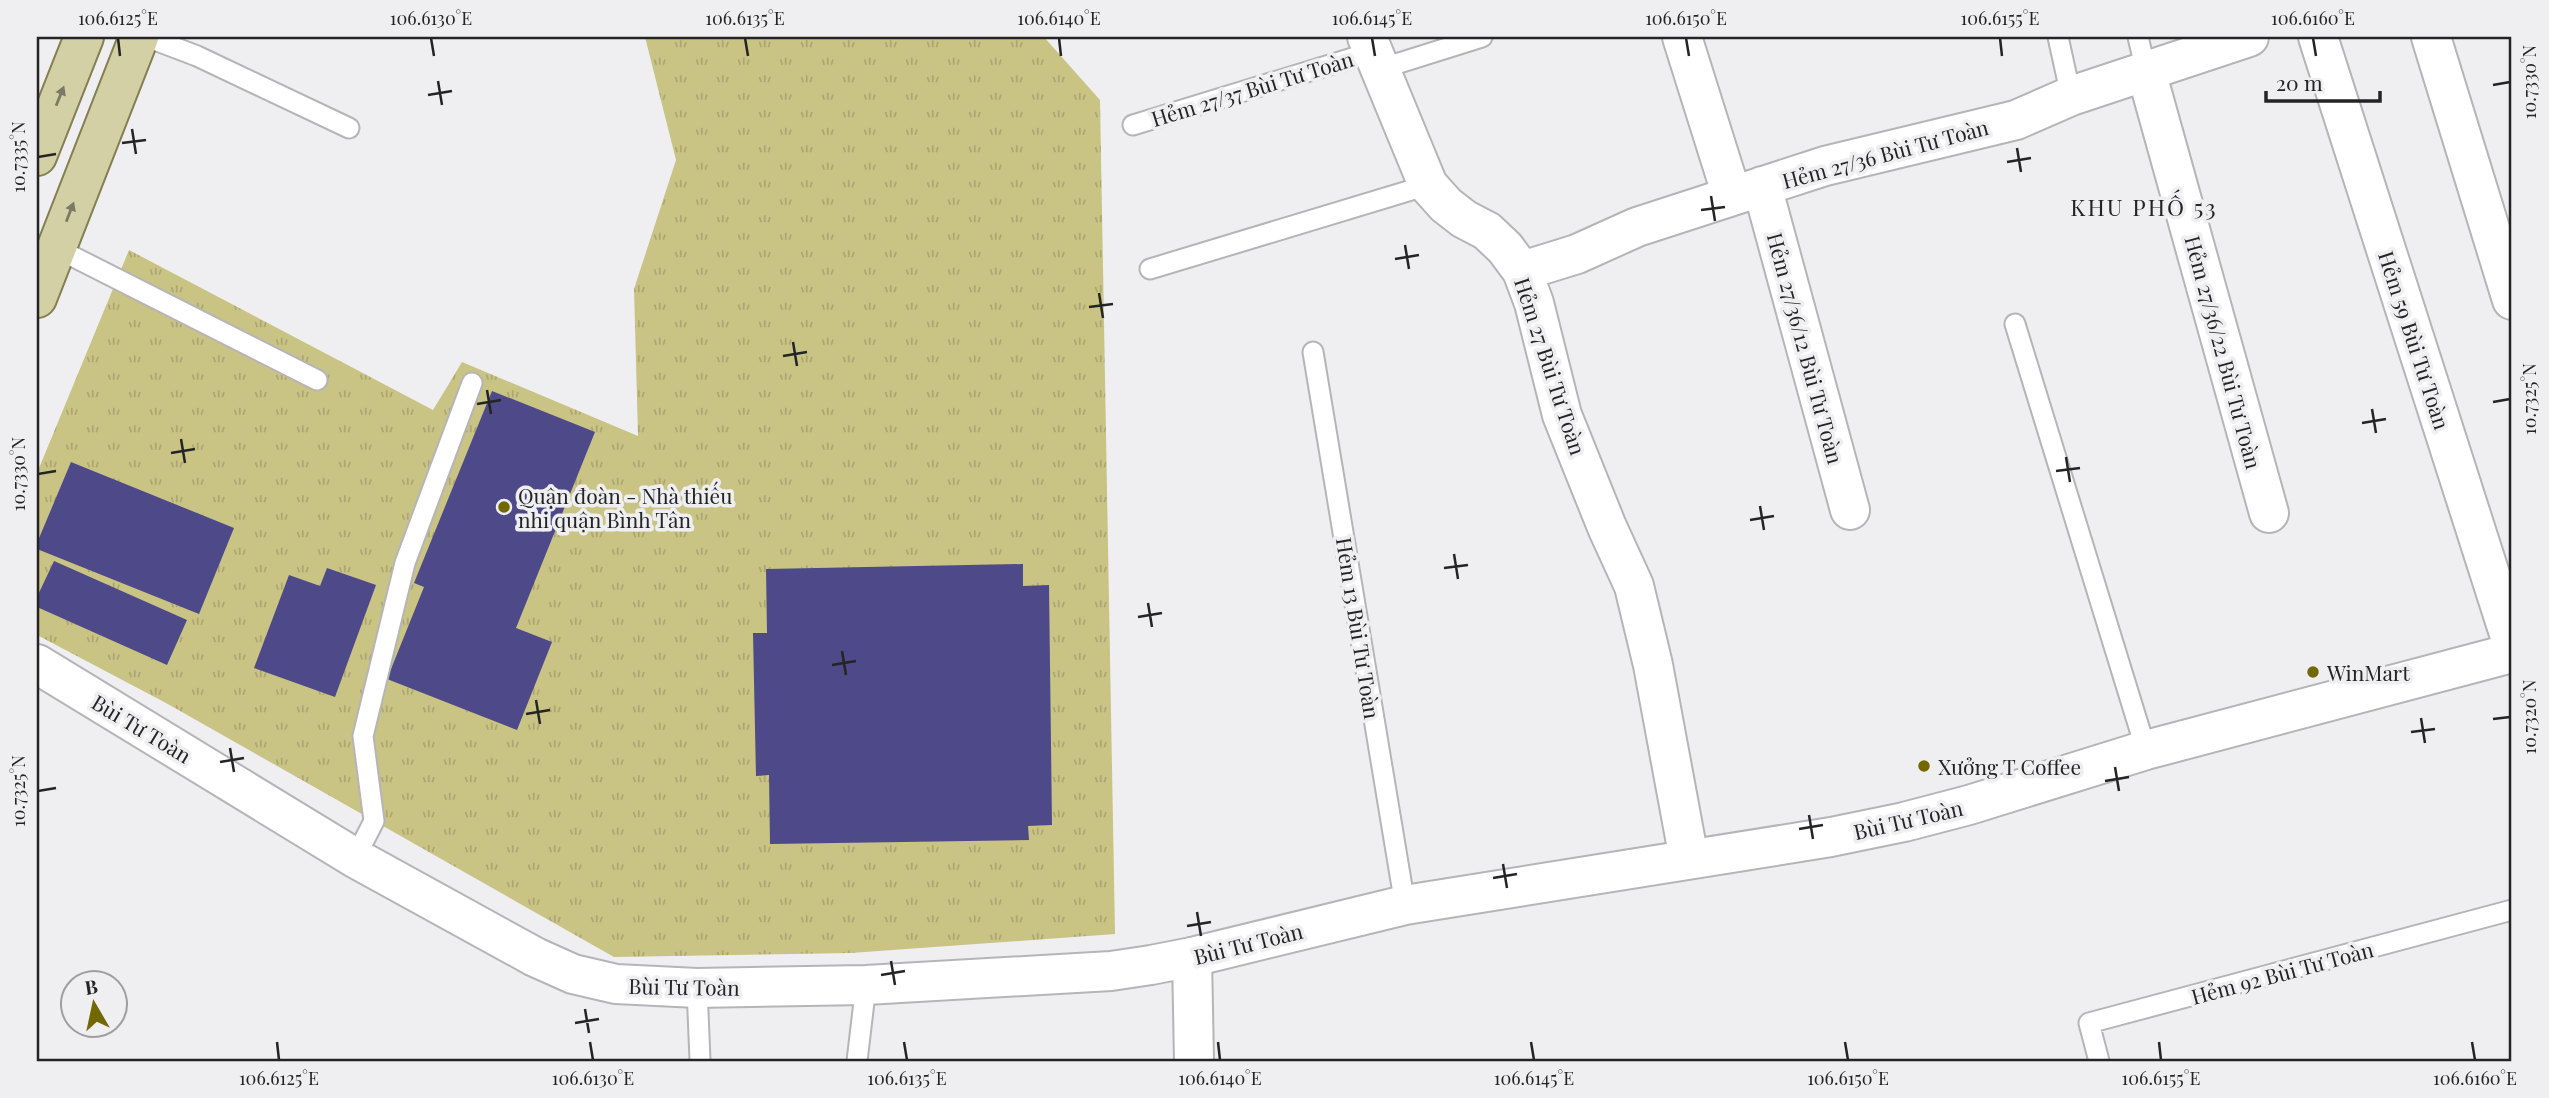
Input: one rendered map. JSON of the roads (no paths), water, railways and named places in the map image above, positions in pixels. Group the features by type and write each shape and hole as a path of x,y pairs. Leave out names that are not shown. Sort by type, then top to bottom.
{"main road":[{"path":"37,156 84,37"},
{"path":"37,298 139,37"}],"street":[{"name":"Hẻm 27/36/12 Bùi Tư Toàn","path":"1682,37 1747,191 1850,510"},
{"name":"Hẻm 27/36 Bùi Tư Toàn","path":"1522,271 1577,254 1637,227 1747,191 1898,147 2016,120 2071,96 2142,54 2249,37"},
{"name":"Hẻm 59 Bùi Tư Toàn","path":"2318,37 2512,643"},
{"path":"2431,37 2512,300"},
{"name":"Hẻm 27 Bùi Tư Toàn","path":"1373,53 1428,184 1446,205 1464,219 1487,231 1505,248 1522,271 1534,303 1562,415 1634,586 1654,665 1689,859"},
{"name":"Hẻm 27/36/22 Bùi Tư Toàn","path":"2142,54 2269,513"},
{"name":"Bùi Tư Toàn","path":"37,664 355,858 535,957 573,974 616,984 696,988 866,985 1111,971 1192,957 1405,905 1831,837 1904,822 1969,805 2146,750 2512,653"},
{"path":"1192,957 1194,1061"}],"lane":[{"path":"147,37 197,56 349,128"},
{"name":"Hẻm 27/37 Bùi Tư Toàn","path":"1133,125 1373,53 1482,37"},
{"path":"2058,37 2071,96"},
{"path":"1150,269 1428,184"},
{"path":"56,248 317,380"},
{"path":"2015,324 2146,750"},
{"name":"Hẻm 13 Bùi Tư Toàn","path":"1313,352 1405,905"},
{"path":"355,858 374,821 363,736 405,563 472,383"},
{"name":"Hẻm 92 Bùi Tư Toàn","path":"2099,1061 2089,1023 2512,911"},
{"path":"857,1061 866,985"},
{"path":"696,988 701,1060"}],"place":[{"name":"Quận đoàn - Nhà thiếu nhi quận Bình Tân","path":"504,507"},
{"name":"WinMart","path":"2313,672"},
{"name":"Xưởng T Coffee","path":"1924,766"}],"district":[{"name":"KHU PHỐ 53","path":"2144,206"}]}
